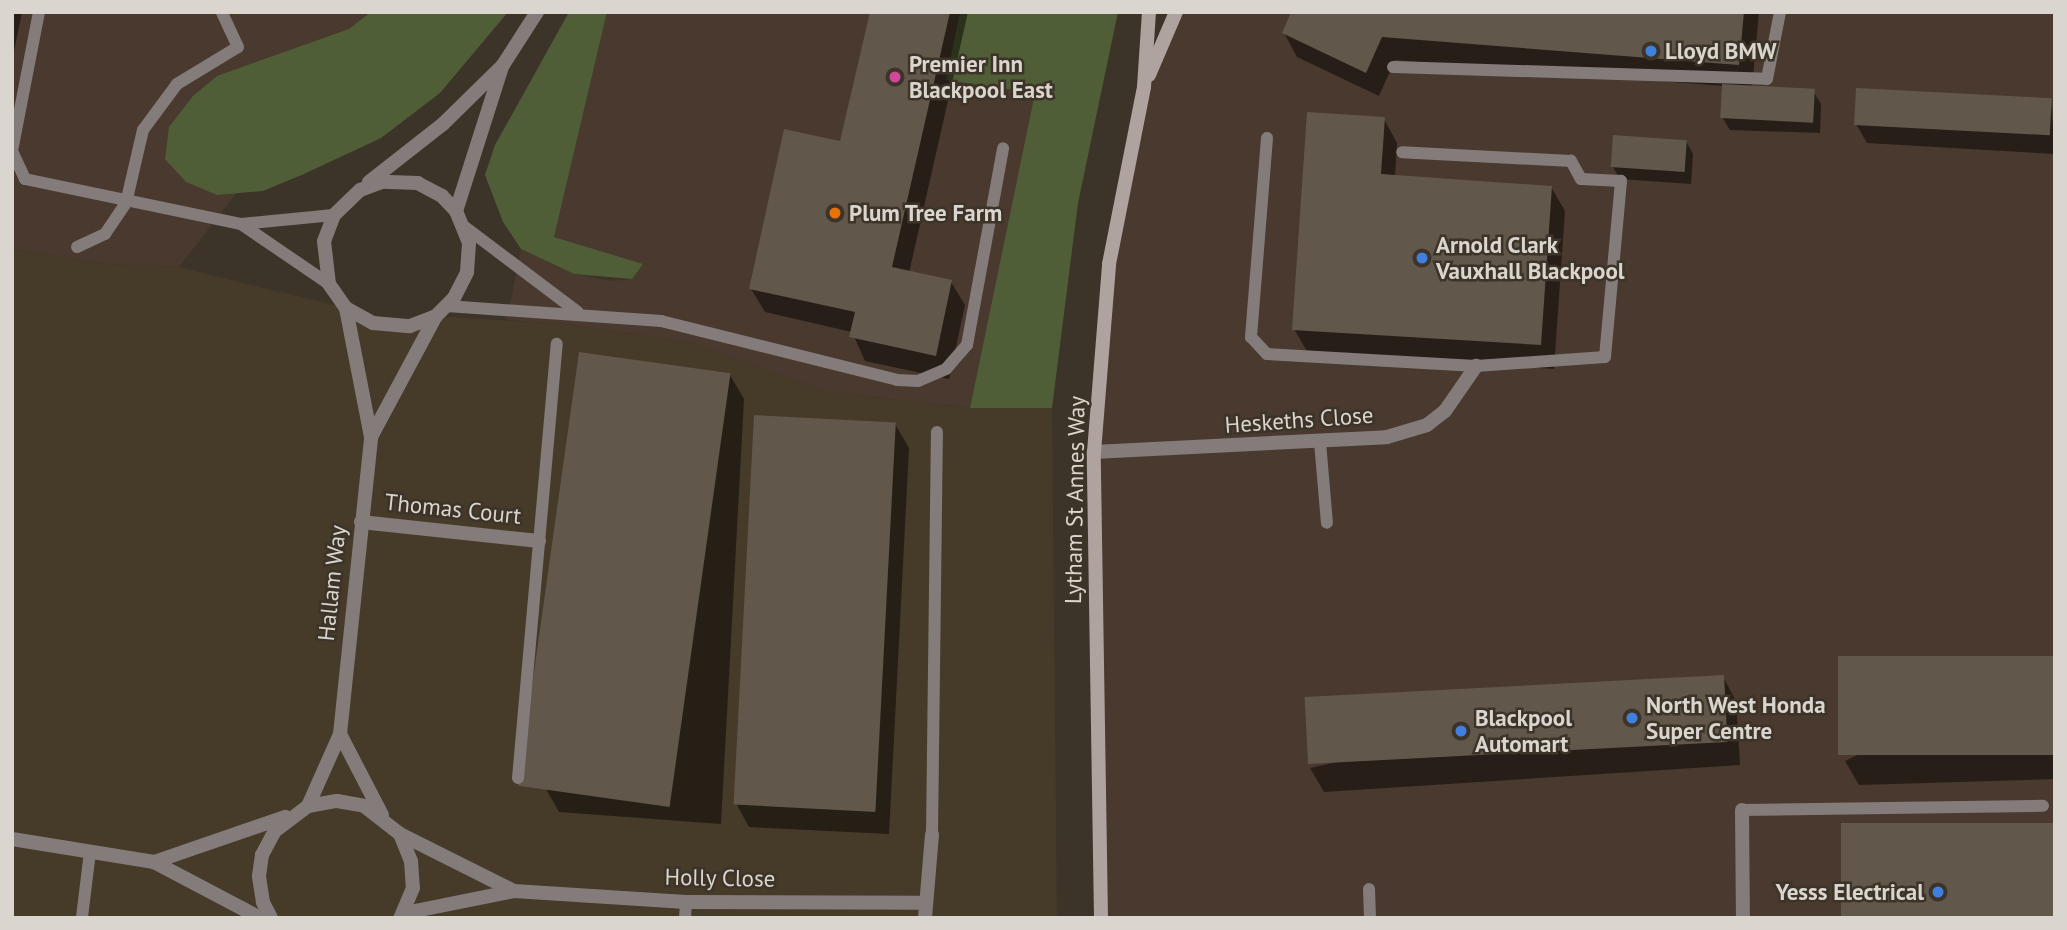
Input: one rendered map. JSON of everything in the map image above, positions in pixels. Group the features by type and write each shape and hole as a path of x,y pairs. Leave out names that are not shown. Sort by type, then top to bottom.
{"main road":[{"name":"Lytham St Annes Way","path":"1101,918 1094,452 1110,264 1144,87 1149,12"},
{"name":"Lytham St Annes Way","path":"1144,87 1176,12"}],"street":[{"path":"360,190 382,182 418,183 442,196 456,211 465,227 467,272 441,311 410,326 373,323 346,308 329,284 324,242 334,215 360,190 443,124 503,65 537,12"},
{"path":"456,211 503,65"},
{"name":"Hallam Way","path":"308,806 340,734 372,437 346,308"},
{"name":"Hallam Way","path":"372,437 441,311"},
{"name":"Heskeths Close","path":"1094,452 1387,437 1427,425 1445,411 1476,366"},
{"name":"Thomas Court","path":"361,522 539,541"},
{"path":"340,734 382,815 400,835 411,861 413,888 403,915"},
{"path":"154,862 292,815 308,806 337,801 364,806 382,815"},
{"path":"1742,810 1743,918"},
{"path":"271,918 261,889 262,855 275,831 292,815"},
{"name":"Holly Close","path":"403,915 514,891 685,902 924,910 932,834"},
{"name":"Holly Close","path":"400,835 514,891"},
{"path":"12,839 154,862 260,918"}],"lane":[{"path":"40,12 12,151 25,178 126,203 241,224 334,215"},
{"path":"77,247 105,234 126,203 143,130 177,84 238,47 222,12"},
{"path":"1393,67 1767,79 1780,12"},
{"path":"1267,138 1251,337 1267,354 1476,366 1605,357 1621,181 1581,179 1571,161 1402,152"},
{"path":"441,311 578,312 662,321 897,380 918,381 946,369 967,345 1003,148"},
{"path":"241,224 329,284"},
{"path":"465,227 578,312"},
{"path":"519,778 557,344"},
{"path":"932,834 937,432"},
{"path":"1320,442 1327,523"},
{"path":"1742,810 2043,806"},
{"path":"82,917 90,852"},
{"path":"1369,889 1370,918"},
{"path":"685,902 685,918"}],"shaded area":[{"path":"12,12 426,12 251,174 179,267 106,264 12,249"},
{"path":"607,12 960,12 946,80 1036,92 970,408 827,392 693,343 564,324 507,320 521,249 574,274 612,281 632,279 643,264 554,237"},
{"path":"1176,12 2055,12 2055,918 1101,918 1094,452 1109,264 1144,87"},
{"path":"12,249 106,264 179,267 346,308 373,323 436,316 564,324 693,343 827,392 970,408 1052,408 1057,918 12,918"}],"green space":[{"path":"371,12 508,12 440,93 381,138 304,174 263,191 217,195 186,182 165,159 169,127 193,96 217,76 349,29"},
{"path":"569,12 607,12 554,237 643,264 632,279 574,274 521,249 503,222 485,175 495,145"},
{"path":"960,12 1118,12 1078,203 1052,408 970,408 1035,93 946,80"}],"building":[{"name":"Plum Tree Farm","path":"870,12 950,12 892,267 952,280 936,356 849,337 855,312 749,289 784,129 840,141"},
{"name":"Lloyd BMW","path":"1291,12 1744,12 1739,65 1382,37 1366,73 1282,33"},
{"path":"1722,84 1815,89 1813,123 1720,118"},
{"path":"1856,88 2052,98 2050,135 1854,125"},
{"name":"Arnold Clark Vauxhall Blackpool","path":"1307,112 1385,117 1381,174 1552,186 1541,345 1292,330"},
{"path":"1613,135 1687,140 1685,172 1611,167"},
{"path":"579,352 731,373 670,807 518,786"},
{"path":"754,415 896,422 875,812 734,804"},
{"path":"1838,656 2055,656 2055,755 1838,755"},
{"path":"1724,675 1728,742 1308,764 1305,697"},
{"path":"1841,823 2055,823 2055,918 1841,918"}],"place":[{"name":"Lloyd BMW","path":"1651,51"},
{"name":"Premier Inn Blackpool East","path":"895,77"},
{"name":"Plum Tree Farm","path":"835,213"},
{"name":"Arnold Clark Vauxhall Blackpool","path":"1422,258"},
{"name":"North West Honda Super Centre","path":"1632,718"},
{"name":"Blackpool Automart","path":"1461,731"},
{"name":"Yesss Electrical","path":"1938,892"}]}
